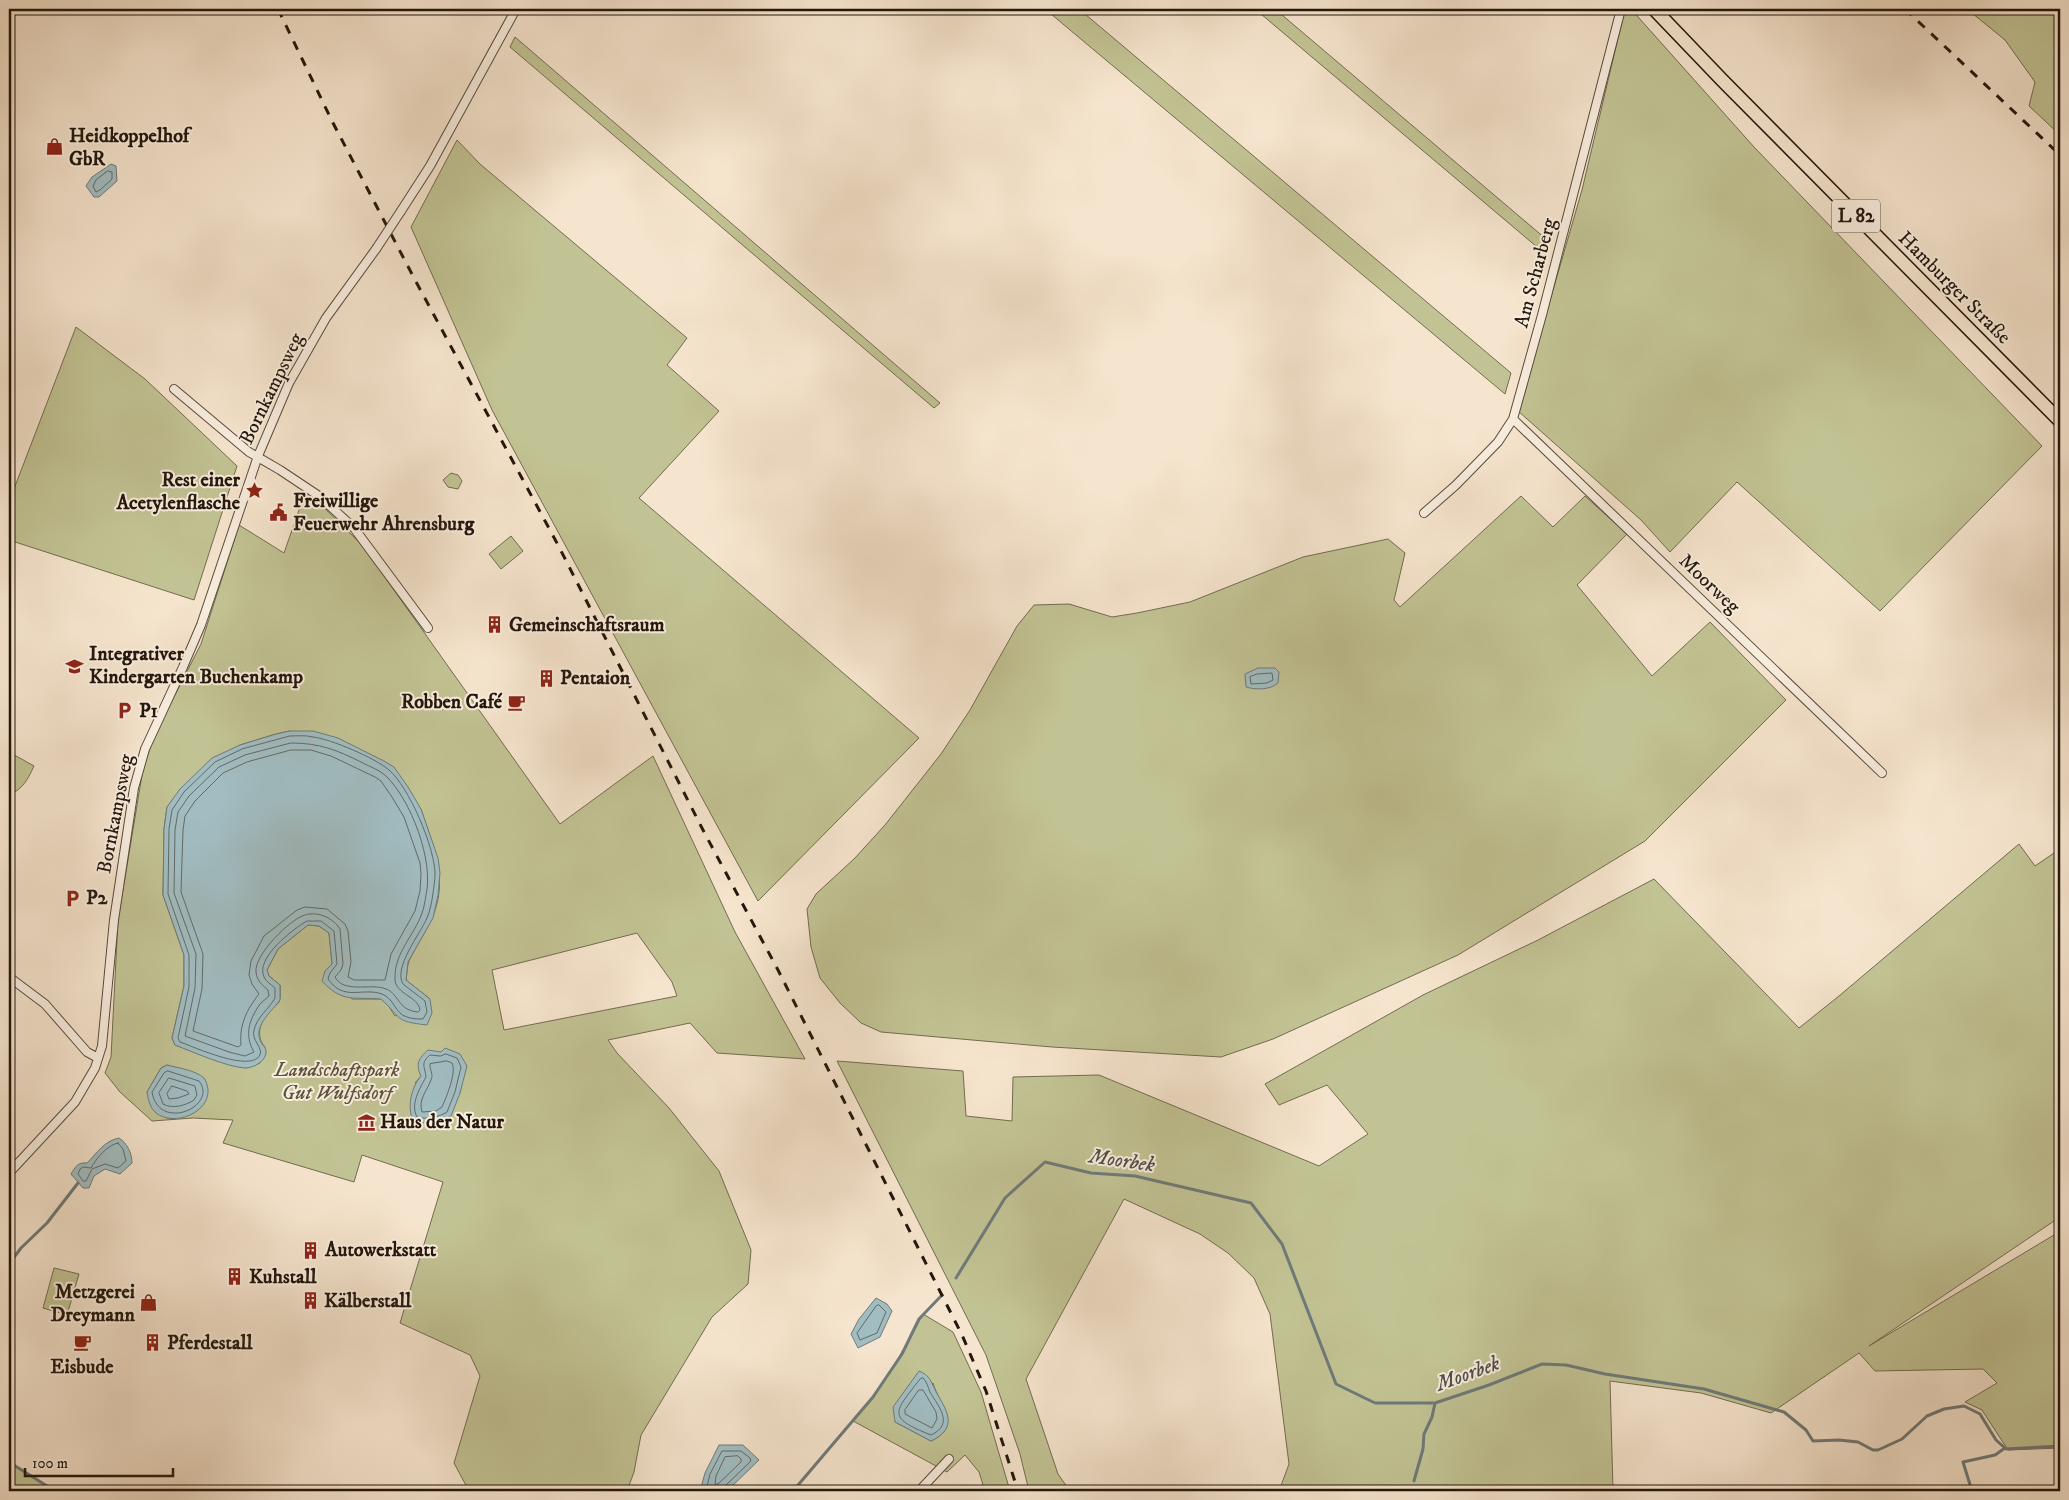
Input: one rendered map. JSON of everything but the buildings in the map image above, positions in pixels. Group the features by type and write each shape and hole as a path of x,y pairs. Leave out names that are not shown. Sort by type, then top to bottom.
{"main road":[{"name":"Hamburger Straße","path":"1654,9 2060,421"}],"street":[{"name":"Bornkampsweg","path":"9,1173 74,1102 95,1068 105,1025 114,920 139,768 151,732 201,625 258,456 288,384 326,318 376,249 430,166 516,9"},
{"name":"Am Scharberg","path":"1424,513 1456,485 1498,442 1513,419 1542,315 1621,9"},
{"path":"174,390 249,452 319,496 354,528 428,628"},
{"name":"Moorweg","path":"1513,419 1882,773"},
{"path":"9,978 45,1004 87,1052 98,1058"},
{"path":"919,1491 949,1459"}],"green space":[{"path":"1045,9 1079,9 1511,373 1505,394"},
{"path":"1255,9 1275,9 1546,239 1543,252"},
{"path":"1625,9 1631,9 1754,147 2042,446 1880,611 1737,482 1670,552 1641,520 1518,411 1582,190"},
{"path":"1967,9 2060,9 2060,135 2029,106 2035,82 2005,40"},
{"path":"515,37 940,403 934,408 510,47"},
{"path":"457,140 480,164 687,338 667,365 719,411 639,498 919,738 758,901 492,410 411,227"},
{"path":"76,327 145,379 237,466 194,600 9,540 9,502"},
{"path":"451,473 458,475 462,481 458,489 448,487 443,480"},
{"name":"Landschaftspark Gut Wulfsdorf","path":"306,490 362,545 560,824 653,756 735,932 805,1059 717,1053 690,1023 608,1040 617,1053 669,1108 719,1171 751,1250 748,1284 712,1317 641,1435 634,1472 627,1491 469,1491 454,1463 480,1376 470,1355 400,1323 443,1182 362,1155 354,1182 223,1143 233,1120 193,1118 152,1121 120,1092 105,1073 111,1057 118,920 143,769 155,734 201,644 239,525 284,553","holes":["290,731 421,809 438,864 439,892 437,906 431,920 409,961 406,980 430,999 395,1016 388,1005 381,999 352,999 325,971 332,964 329,933 319,926 308,925 278,949 267,970 269,976 280,985 280,1000 270,1010 261,1024 260,1038 265,1047 260,1063 246,1068 175,1045 172,1038 184,986 184,955 163,895 164,829 167,807 173,800 240,745","637,933 672,982 677,996 504,1030 492,970","167,1065 202,1077 181,1117 167,1118 155,1112 147,1092 161,1068","421,1076 462,1080 460,1093 415,1083"]},
{"path":"1521,496 1553,527 1585,496 1627,534 1577,585 1652,676 1710,622 1786,700 1645,841 1458,955 1273,1039 1221,1057 1052,1047 881,1032 861,1023 840,1003 820,978 811,947 807,909 816,894 855,858 885,825 941,754 970,710 1017,626 1034,605 1069,604 1112,617 1137,613 1190,602 1303,557 1388,539 1405,553 1394,600 1400,607"},
{"path":"511,536 523,551 501,569 489,554"},
{"path":"9,752 34,766 30,775 18,790 9,795"},
{"path":"2019,844 2035,866 2060,849 2060,1217 1869,1346 2059,1232 2060,1448 2008,1450 1982,1410 1965,1402 1997,1383 1983,1369 1875,1371 1859,1353 1771,1413 1701,1393 1610,1381 1613,1491 1279,1491 1289,1464 1270,1314 1254,1278 1228,1253 1200,1234 1124,1199 1026,1379 1058,1474 1070,1491 1029,1491 1020,1454 986,1355 837,1061 963,1071 966,1116 1012,1121 1013,1077 1099,1075 1319,1166 1368,1134 1327,1085 1279,1105 1265,1084 1423,995 1538,940 1654,879 1799,1028"},
{"path":"54,1268 79,1274 67,1315 43,1308"},
{"path":"923,1314 953,1332 981,1392 1010,1491 985,1491 979,1472 965,1455 947,1472 853,1421 882,1383","holes":["933,1383 947,1415 948,1422 946,1429 941,1435 931,1441 895,1422"]},
{"path":"9,1462 55,1491 9,1491"}],"water":[{"path":"111,164 116,166 117,181 99,197 94,197 86,186 92,177"},
{"path":"1258,668 1275,668 1279,672 1278,683 1263,689 1246,687 1245,674"},
{"path":"290,731 313,731 338,738 384,761 394,767 421,809 438,858 440,873 433,918 408,962 406,980 430,999 432,1013 427,1025 409,1022 400,1018 381,999 349,998 336,993 322,981 325,971 332,964 329,933 319,926 308,925 278,949 267,970 269,976 280,985 280,1000 265,1018 260,1029 260,1040 266,1051 265,1056 255,1066 238,1067 210,1059 175,1045 172,1038 184,986 184,955 163,895 164,829 167,807 180,789 212,758 240,745"},
{"path":"445,1048 460,1054 467,1066 460,1093 451,1116 432,1122 413,1121 410,1103 412,1092 421,1076 418,1068 419,1062 428,1050 441,1052"},
{"path":"167,1065 196,1073 206,1081 207,1097 203,1105 190,1115 172,1119 163,1117 156,1113 151,1106 147,1092 161,1068"},
{"path":"119,1138 128,1149 132,1163 120,1174 105,1169 94,1176 89,1188 83,1188 71,1174 74,1169 79,1164 87,1163 105,1145"},
{"path":"876,1298 887,1304 892,1311 880,1337 858,1348 851,1334 859,1319"},
{"path":"919,1371 930,1379 947,1413 948,1425 945,1431 931,1441 895,1422 893,1407"},
{"path":"719,1445 743,1445 759,1460 727,1491 700,1491 705,1473"}],"waterway":[{"name":"Moorbek","path":"956,1278 1005,1198 1045,1162 1091,1173 1135,1176 1251,1203 1282,1244 1336,1384 1375,1403 1435,1403 1489,1385 1542,1364 1566,1365 1605,1374 1704,1389 1784,1412 1806,1430 1813,1441 1839,1440 1858,1442 1873,1450 1878,1450 1902,1439 1927,1416 1944,1409 1964,1406 1980,1414 1996,1440 2006,1449 2060,1446"},
{"path":"9,1264 21,1248 47,1223 78,1183"},
{"name":"Moorbek","path":"793,1491 873,1397 902,1354 919,1319 942,1295"},
{"path":"1414,1481 1423,1449 1424,1434 1432,1417 1435,1403"},
{"path":"1972,1491 1963,1462 1995,1455 2005,1448"},
{"name":"Moorbek","path":"9,1462 55,1491"}],"railway":[{"path":"278,9 332,121 558,545 704,832 778,970 962,1335 986,1391 1018,1491"},
{"path":"1905,9 2060,155"}],"place":[{"name":"Heidkoppelhof GbR","path":"55,147"},
{"name":"Rest einer Acetylenflasche","path":"254,491"},
{"name":"Freiwillige Feuerwehr Ahrensburg","path":"279,512"},
{"name":"Gemeinschaftsraum","path":"495,625"},
{"name":"Integrativer Kindergarten Buchenkamp","path":"75,666"},
{"name":"Pentaion","path":"546,678"},
{"name":"Robben Café","path":"516,702"},
{"name":"P1","path":"125,711"},
{"name":"P2","path":"72,898"},
{"name":"Haus der Natur","path":"366,1122"},
{"name":"Autowerkstatt","path":"311,1250"},
{"name":"Kuhstall","path":"235,1277"},
{"name":"Kälberstall","path":"310,1301"},
{"name":"Metzgerei Dreymann","path":"149,1303"},
{"name":"Eisbude","path":"82,1343"},
{"name":"Pferdestall","path":"153,1343"}]}
